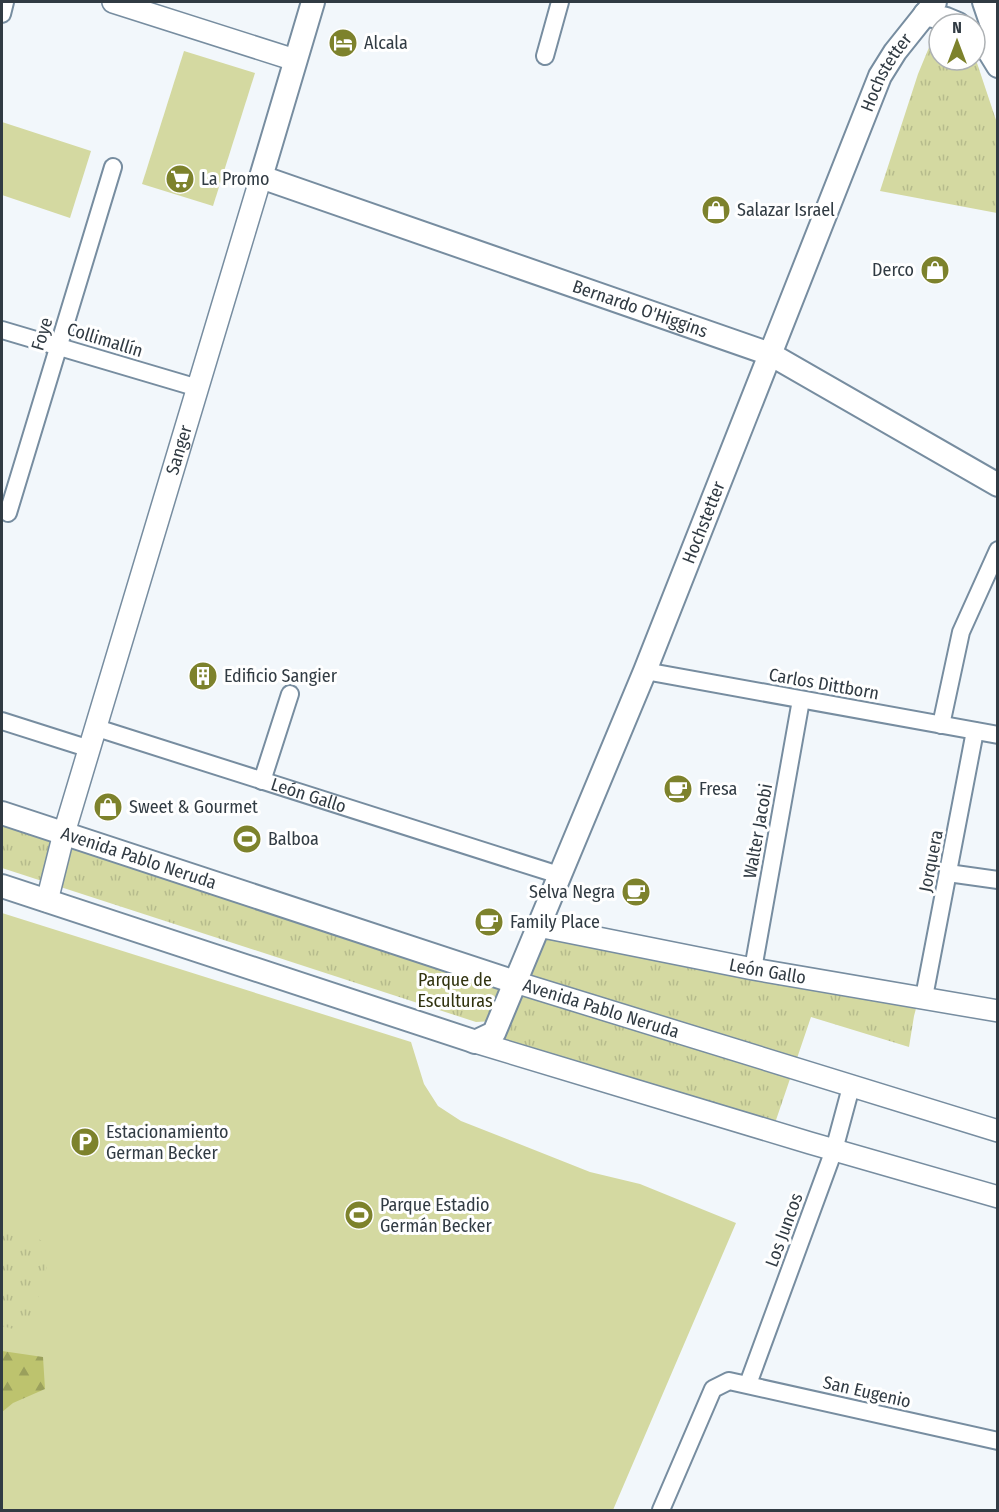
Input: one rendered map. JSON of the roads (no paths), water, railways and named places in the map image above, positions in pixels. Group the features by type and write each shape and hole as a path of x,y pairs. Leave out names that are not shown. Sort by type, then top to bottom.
{"main road":[{"name":"Sanger","path":"261,177 313,2"},
{"path":"984,2 998,43"},
{"name":"Hochstetter","path":"475,1042 494,1033 645,671 880,76 895,52 930,8"},
{"path":"987,50 998,66"},
{"name":"Bernardo O'Higgins","path":"261,177 770,354 998,485"},
{"name":"Avenida Pablo Neruda","path":"2,813 514,982"},
{"path":"2,886 475,1042"}],"street":[{"path":"2,14 6,2"},
{"path":"113,2 147,7 295,60"},
{"path":"545,56 560,2"},
{"name":"Foye","path":"8,513 113,166"},
{"name":"Sanger","path":"47,901 64,833 261,177"},
{"name":"Collimallín","path":"2,330 198,388"},
{"path":"941,725 961,632 998,550"},
{"name":"Carlos Dittborn","path":"645,671 998,735"},
{"name":"León Gallo","path":"262,781 290,694"},
{"name":"Walter Jacobi","path":"753,969 801,700"},
{"path":"2,721 90,749"},
{"name":"León Gallo","path":"97,728 559,875"},
{"name":"Jorquera","path":"924,997 975,731"},
{"path":"948,873 998,880"},
{"name":"León Gallo","path":"538,926 753,969 998,1011"},
{"name":"Avenida Pablo Neruda","path":"514,982 998,1131"},
{"path":"475,1042 998,1197"},
{"name":"Los Juncos","path":"748,1384 834,1150 850,1087"},
{"name":"San Eugenio","path":"661,1510 714,1389 729,1381 998,1441"}],"place":[{"name":"Alcala","path":"343,43"},
{"name":"La Promo","path":"180,179"},
{"name":"Salazar Israel","path":"716,210"},
{"name":"Derco","path":"935,270"},
{"name":"Edificio Sangier","path":"203,676"},
{"name":"Fresa","path":"678,789"},
{"name":"Sweet & Gourmet","path":"108,807"},
{"name":"Balboa","path":"247,839"},
{"name":"Selva Negra","path":"636,892"},
{"name":"Family Place","path":"489,922"},
{"name":"Estacionamiento German Becker","path":"85,1142"},
{"name":"Parque Estadio Germán Becker","path":"359,1215"}],"park label":[{"name":"Parque de Esculturas","path":"455,990"}]}
